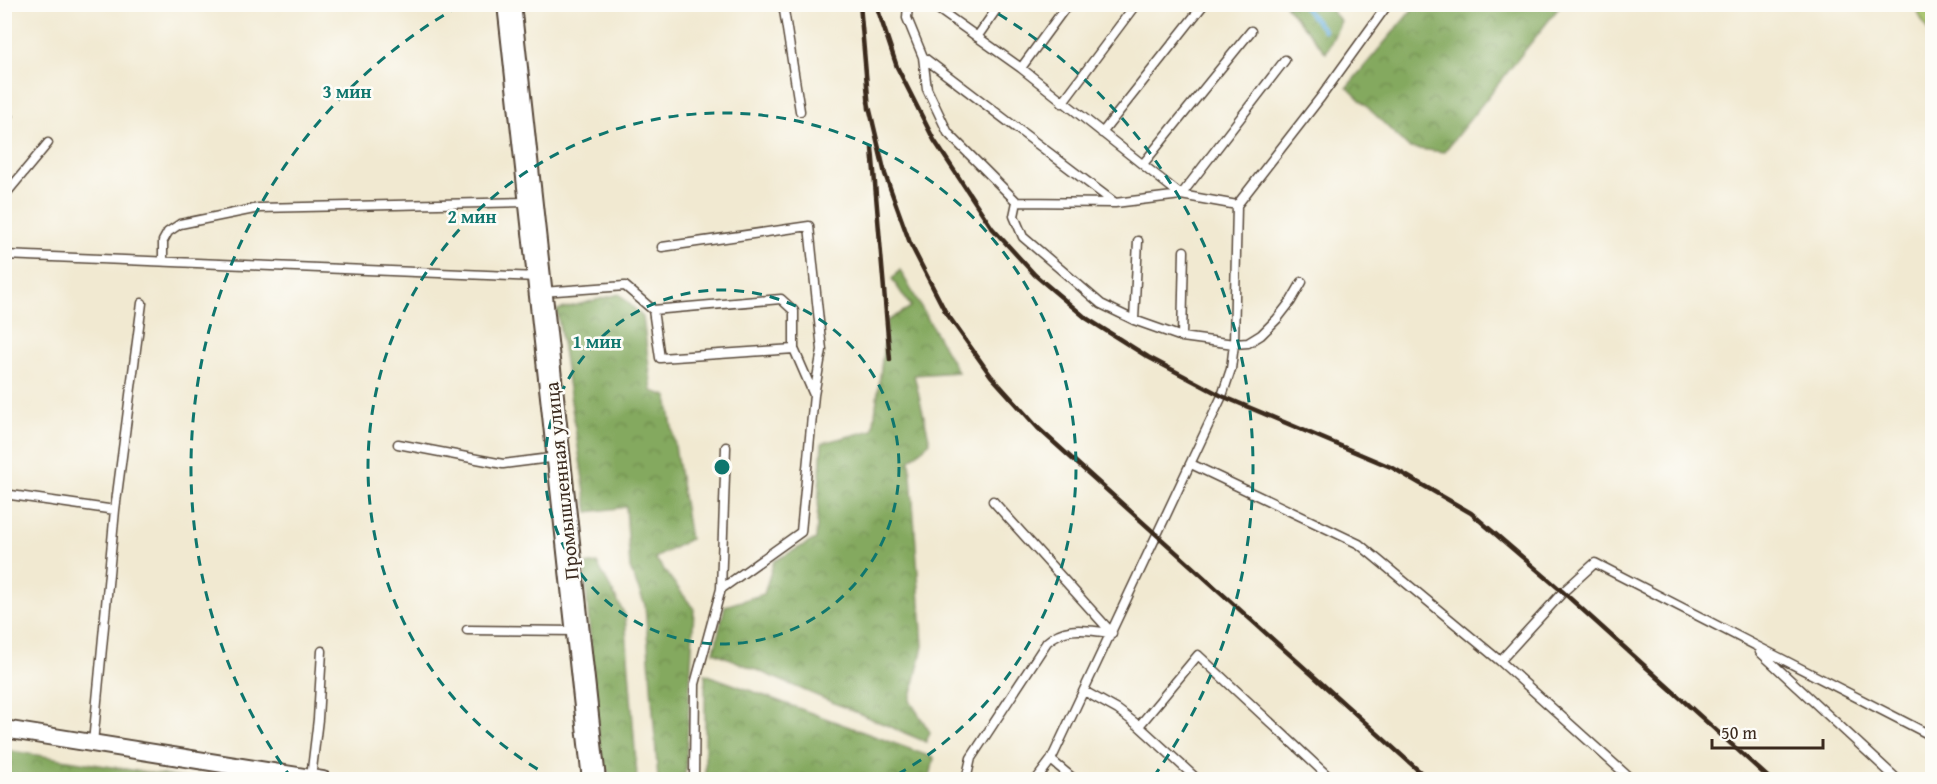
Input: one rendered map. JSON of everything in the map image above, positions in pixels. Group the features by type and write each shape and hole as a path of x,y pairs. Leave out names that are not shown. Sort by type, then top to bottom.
{"street":[{"name":"Промышленная улица","path":"509,4 594,780"},
{"path":"4,729 93,743 238,773 317,779"}],"lane":[{"path":"783,4 800,111"},
{"path":"908,4 907,18 923,57 927,89 948,133 1017,202 1115,203 1181,195 1237,205"},
{"path":"977,36 1000,4"},
{"path":"1021,68 1068,4"},
{"path":"1062,103 1136,4"},
{"path":"1102,133 1204,4"},
{"path":"1036,780 1051,760 1222,396 1231,369 1234,344 1237,205 1321,97 1388,4"},
{"path":"933,5 1021,68 1062,103 1181,195"},
{"path":"1143,164 1251,31"},
{"path":"923,57 1115,203"},
{"path":"1181,195 1285,60"},
{"path":"4,196 48,142"},
{"path":"163,261 163,241 168,232 180,224 259,208 531,202"},
{"path":"1017,202 1014,216 1023,237 1101,304 1134,320 1182,337 1234,344 1248,343 1261,335 1291,301 1302,282"},
{"path":"662,248 809,226 822,350 814,395 801,532 721,589"},
{"path":"1134,320 1138,241"},
{"path":"1182,337 1184,251"},
{"path":"4,255 163,261 540,285 625,286 653,310 660,358 794,349"},
{"path":"653,310 781,299 794,311 794,349 814,395"},
{"path":"93,743 115,510 142,303"},
{"path":"398,444 503,464 559,457"},
{"path":"694,780 695,684 721,589 726,447"},
{"path":"1191,464 1359,544 1500,661 1632,780"},
{"path":"4,494 115,510"},
{"path":"993,501 1112,633"},
{"path":"1500,661 1563,592 1595,563 1932,736"},
{"path":"966,780 971,758 1047,642 1057,633 1070,629 1112,633"},
{"path":"467,630 578,631"},
{"path":"1751,643 1898,780"},
{"path":"317,779 322,651"},
{"path":"1139,726 1198,655 1332,780"},
{"path":"1084,691 1118,710 1139,726 1198,780"},
{"path":"1051,760 1075,780"}],"green space":[{"path":"1285,5 1326,5 1341,21 1326,53"},
{"path":"1416,5 1561,5 1444,152 1409,148 1347,87"},
{"path":"1932,5 1932,38 1914,6"},
{"path":"900,270 958,372 914,375 930,442 910,460 923,646 910,701 930,732 926,742 714,652 725,606 764,594 774,561 816,539 822,443 873,430 887,321 911,307 892,279"},
{"path":"619,294 643,317 652,391 667,396 690,539 655,558 694,609 685,779 658,779 645,605 630,568 626,507 588,512 557,310"},
{"path":"597,563 625,615 637,777 629,779 615,779 601,763 584,565"},
{"path":"705,674 934,758 930,777 914,780 705,779"},
{"path":"5,750 188,779 5,779"}],"waterway":[{"path":"1301,4 1324,30"}],"railway":[{"path":"860,4 869,109"},
{"path":"876,4 897,67 934,140 992,228 1035,275 1086,318 1148,357 1222,396 1393,468 1471,513 1563,592 1771,780"},
{"path":"868,102 885,174 910,243 945,311 991,376 1038,428 1429,780"},
{"path":"872,148 890,360"}]}
